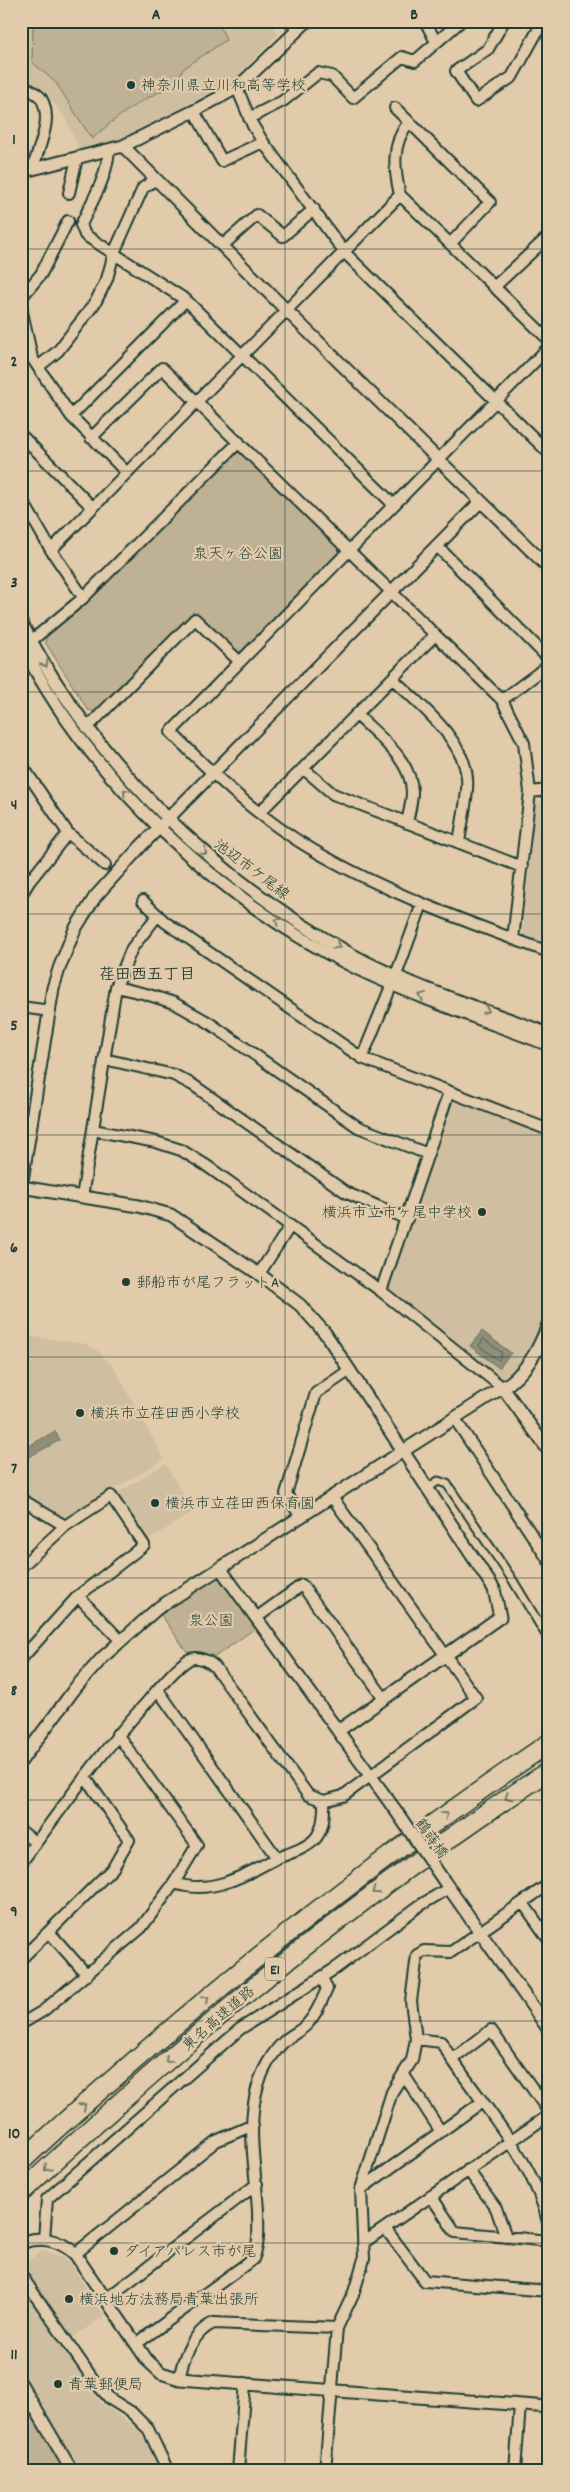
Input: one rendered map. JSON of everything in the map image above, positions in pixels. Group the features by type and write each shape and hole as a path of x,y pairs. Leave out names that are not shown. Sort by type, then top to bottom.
{"highway":[{"name":"東名高速道路","path":"21,2162 157,2040 276,1942 406,1843 549,1743"},
{"name":"東名高速道路","path":"21,2193 187,2044 323,1930 486,1812 549,1771"}],"street":[{"path":"289,21 303,24"},
{"path":"426,21 436,42"},
{"path":"249,118 283,101 318,73 332,76 353,98 382,71 402,57 415,61 461,21"},
{"path":"504,21 488,49 456,71 476,101 512,77 544,23"},
{"path":"21,172 123,146 194,111 237,88 303,24"},
{"path":"21,85 40,97 45,110 45,125 33,168"},
{"path":"237,88 249,118 263,142 345,253 549,453"},
{"path":"395,108 490,202 450,244"},
{"path":"194,111 222,161 263,142"},
{"path":"409,122 402,130 395,152 395,174 400,195 549,340"},
{"path":"123,146 154,180 549,568"},
{"path":"109,150 108,165 101,187 81,225 85,235 186,300 393,504"},
{"path":"69,193 77,158"},
{"path":"38,367 58,351 94,303 107,279 114,253 143,188 154,180"},
{"path":"51,550 241,356 288,312 400,195"},
{"path":"222,246 257,215 283,236 314,209"},
{"path":"21,298 41,274 68,221"},
{"path":"494,287 549,236"},
{"path":"71,416 186,300"},
{"path":"21,307 32,358 71,416 126,472"},
{"path":"549,347 171,732 212,774 259,813 312,850 422,904 549,952"},
{"path":"91,438 162,368 349,550 434,636 502,700 524,743 530,792 513,939"},
{"path":"21,435 92,507"},
{"path":"26,643 83,597 239,442"},
{"path":"21,498 51,550 83,597"},
{"path":"338,1731 500,1617 494,1590 325,1333 300,1305 259,1274 171,1215 139,1206 21,1187 50,1012 60,966 86,911 115,873 480,502"},
{"path":"438,546 549,659"},
{"path":"87,728 195,619 239,661"},
{"name":"池辺市ケ尾線","path":"21,622 26,643 51,695 112,778 159,828 225,885 294,932 354,967 549,1034"},
{"path":"259,813 434,636"},
{"name":"池辺市ケ尾線","path":"26,643 45,666 87,728 168,820 234,878 302,924 394,980 549,1045"},
{"path":"502,700 549,665"},
{"path":"392,679 435,718 452,739 459,753 468,778 459,843"},
{"path":"357,715 400,758 411,779 412,793 407,823"},
{"path":"21,764 68,833 105,865"},
{"path":"304,768 333,794 522,867"},
{"path":"530,792 549,790"},
{"path":"21,895 68,833"},
{"path":"21,870 29,882"},
{"path":"142,901 165,922 362,1058 549,1130"},
{"path":"362,1058 394,980 422,904"},
{"path":"82,1197 116,987 132,948 158,915"},
{"path":"116,987 174,1003 208,1022 358,1127 428,1154"},
{"path":"21,1007 50,1012"},
{"path":"104,1058 174,1075 193,1085 347,1193 407,1219"},
{"path":"381,1291 449,1092"},
{"path":"93,1130 156,1142 181,1150 290,1226 381,1291 503,1388 545,1436 549,1451"},
{"path":"259,1274 290,1226"},
{"path":"21,1761 76,1687 120,1640 158,1608 503,1388 526,1370 538,1350 549,1322"},
{"path":"301,1517 286,1494 316,1393 350,1370"},
{"path":"454,1419 549,1561"},
{"path":"428,1488 438,1481 448,1484 512,1579 549,1640"},
{"path":"21,1566 65,1526 111,1496 144,1545 78,1596 21,1659"},
{"path":"21,1863 118,1734 188,1660 194,1658 209,1661 308,1795 324,1800 342,1796 476,1698 332,1497"},
{"path":"21,1499 65,1526"},
{"name":"鶴蒔橋","path":"220,1568 396,1812 549,2030"},
{"path":"256,1618 302,1585 384,1698"},
{"path":"78,1596 120,1640"},
{"path":"158,1690 277,1858"},
{"path":"21,2024 43,2011 141,1928 174,1883 197,1845 118,1734"},
{"path":"21,1959 113,1868 129,1840 85,1777"},
{"path":"174,1883 185,1887 218,1886 277,1858 300,1850 318,1837 324,1818 324,1800"},
{"path":"21,1831 36,1843"},
{"path":"44,2239 47,2199 240,2029 322,1977 447,1884"},
{"path":"325,2471 330,2390 337,2328 354,2292 364,2259 361,2189 392,2092 412,2060 416,2039 411,2001 417,1955 424,1951 451,1952 549,1884"},
{"path":"523,1903 549,1940"},
{"path":"49,1932 87,1975"},
{"path":"136,2344 246,2267 253,2259 257,2251 259,2232 253,2125 255,2095 261,2075 287,2039 308,2024 316,2013 327,1989 322,1977"},
{"path":"363,2243 549,2113 491,2030 452,2060"},
{"path":"416,2039 441,2042 510,2142 534,2183 549,2226"},
{"path":"404,2075 441,2132"},
{"path":"361,2189 482,2102"},
{"path":"75,2254 216,2141 253,2125"},
{"path":"468,2170 496,2208 506,2237"},
{"path":"106,2299 257,2184"},
{"path":"431,2196 455,2232 549,2240"},
{"path":"385,2228 425,2281 549,2291"},
{"path":"21,2243 44,2239 60,2243 75,2254 147,2360 161,2373 180,2379 549,2406"},
{"path":"21,2274 95,2382 110,2399 131,2412 148,2429 168,2471"},
{"path":"180,2379 180,2371 192,2344 207,2326 214,2323 337,2328"},
{"path":"238,2471 245,2383"},
{"path":"21,2384 72,2471"},
{"path":"515,2471 520,2404"},
{"path":"21,2414 34,2405"}],"shaded area":[{"name":"神奈川県立川和高等学校","path":"26,21 269,21 278,34 236,78 209,97 113,144 81,155 66,119 46,93 21,75 21,48"},
{"path":"536,801 549,801 549,945 522,936"},
{"name":"横浜市立市ヶ尾中学校","path":"455,1100 549,1135 549,1303 532,1348 520,1366 504,1379 388,1288"},
{"name":"横浜市立荏田西小学校","path":"21,1335 86,1344 99,1352 113,1366 164,1459 67,1518 21,1492"},
{"name":"横浜市立荏田西保育園","path":"165,1464 194,1511 148,1540 116,1494"},
{"path":"43,2251 67,2258 104,2316 72,2338 21,2265"},
{"name":"青葉郵便局","path":"21,2286 100,2402 137,2429 147,2441 161,2471 79,2471 21,2372"}],"green space":[{"name":"神奈川県立川和高等学校","path":"33,21 218,21 226,40 183,69 174,86 130,108 92,139 56,83 32,62"},
{"name":"泉天ヶ谷公園","path":"243,451 339,546 338,554 242,652 237,652 195,612 96,712 88,710 45,642 48,634 78,611 235,452"},
{"name":"泉公園","path":"219,1575 257,1627 216,1656 202,1654 190,1656 161,1615"},
{"path":"33,2416 67,2471 21,2471 21,2423"}],"water":[{"path":"482,1331 511,1353 499,1368 470,1346"},
{"path":"55,1431 60,1440 27,1458 22,1450"}],"place":[{"name":"神奈川県立川和高等学校","path":"131,85"},
{"name":"横浜市立市ヶ尾中学校","path":"482,1212"},
{"name":"郵船市が尾フラットA","path":"126,1282"},
{"name":"横浜市立荏田西小学校","path":"80,1413"},
{"name":"横浜市立荏田西保育園","path":"155,1503"},
{"name":"ダイアパレス市が尾","path":"114,2251"},
{"name":"横浜地方法務局青葉出張所","path":"69,2299"},
{"name":"青葉郵便局","path":"58,2384"}],"district":[{"name":"荏田西五丁目","path":"147,973"}]}
